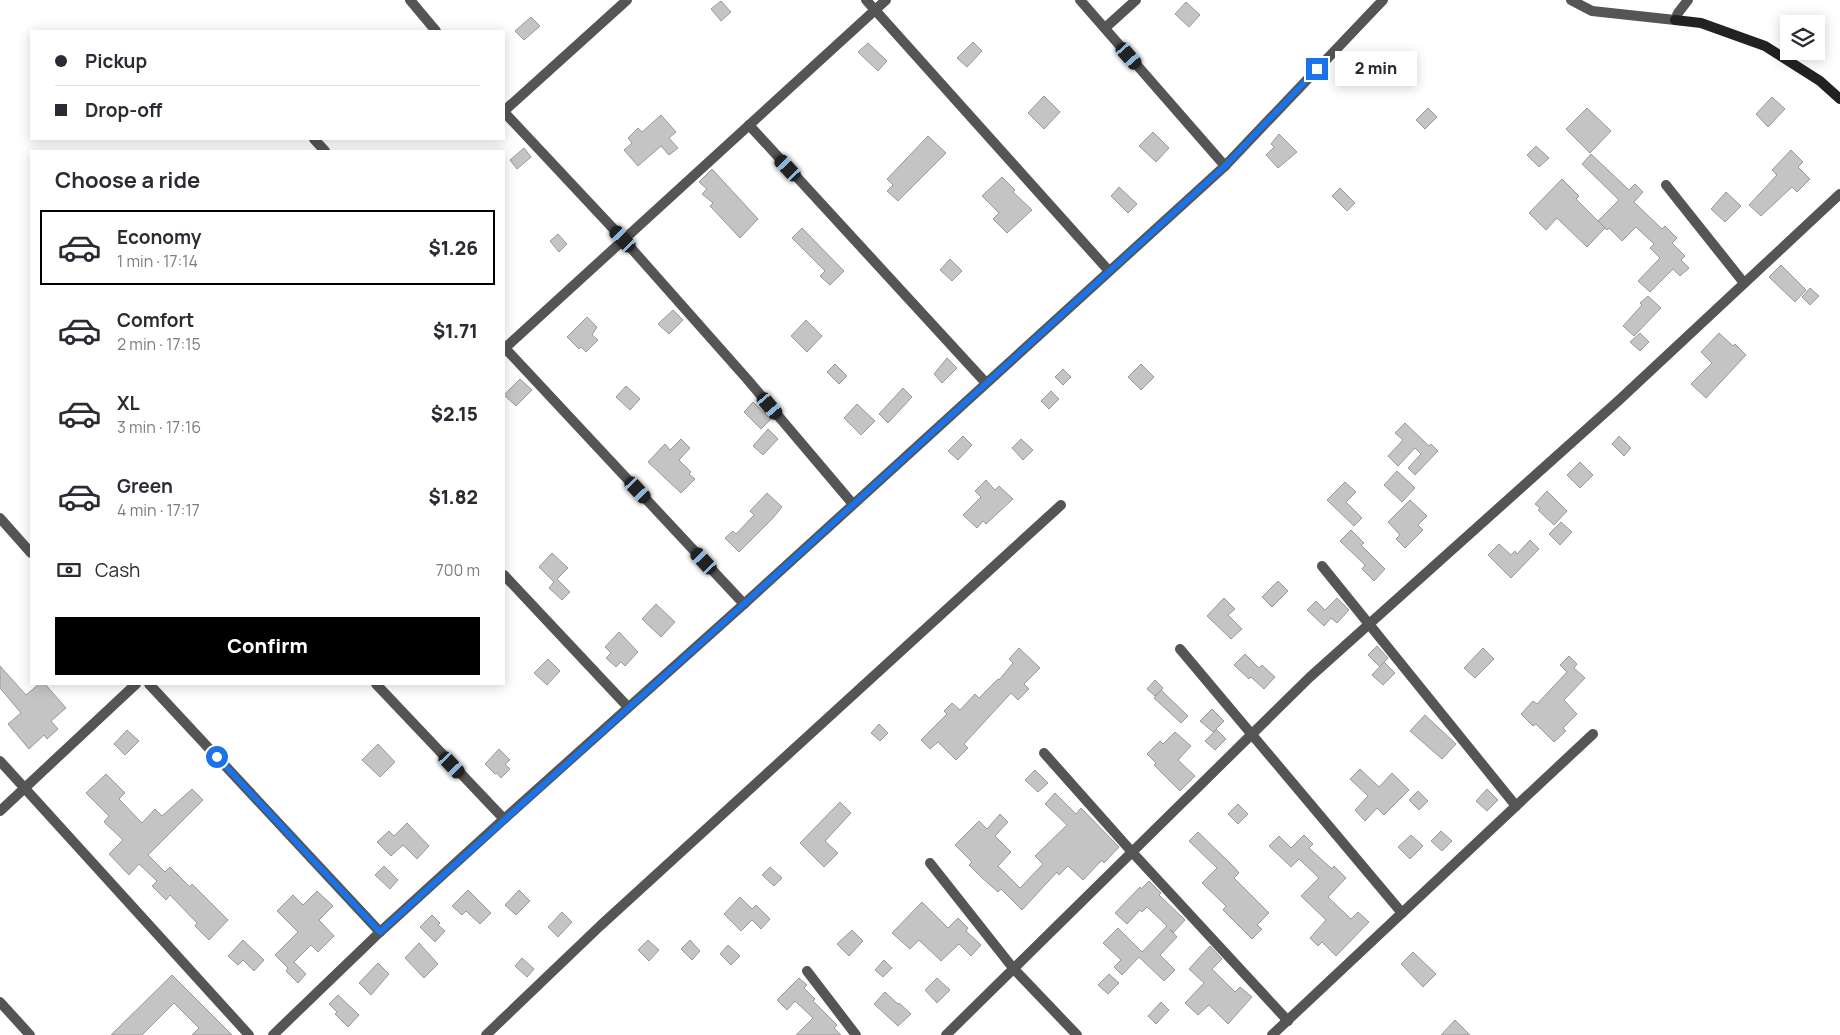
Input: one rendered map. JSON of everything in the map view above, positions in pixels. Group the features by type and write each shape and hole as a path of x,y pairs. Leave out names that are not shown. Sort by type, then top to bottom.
{"street":[{"path":"410,0 435,30"},
{"path":"505,110 627,0"},
{"path":"866,0 1109,271"},
{"path":"505,347 886,0"},
{"path":"1080,0 1225,166"},
{"path":"1105,28 1136,0"},
{"path":"273,1035 380,932 1225,166 1383,0"},
{"path":"1571,0 1592,11 1701,23 1765,46 1820,81 1840,99"},
{"path":"1675,20 1688,0"},
{"path":"505,112 623,239 747,378 852,504"},
{"path":"749,124 986,383"},
{"path":"315,140 324,150"},
{"path":"1666,185 1744,283"},
{"path":"946,1035 1310,677 1617,402 1840,194"},
{"path":"505,349 744,604"},
{"path":"486,1035 600,926 1061,505"},
{"path":"0,518 30,552"},
{"path":"1322,566 1516,806"},
{"path":"505,576 628,707"},
{"path":"1180,650 1402,913"},
{"path":"0,811 135,685"},
{"path":"150,685 380,932"},
{"path":"377,685 504,819"},
{"path":"1272,1035 1593,734"},
{"path":"1044,753 1132,852 1288,1021"},
{"path":"0,760 249,1035"},
{"path":"930,863 1013,968 1077,1035"},
{"path":"807,971 856,1035"},
{"path":"0,1002 30,1035"}],"building":[{"path":"721,1 731,12 721,21 711,9"},
{"path":"1186,2 1200,15 1189,27 1175,14"},
{"path":"531,17 540,26 524,40 515,31"},
{"path":"973,42 982,51 967,67 957,58"},
{"path":"868,43 887,61 878,71 858,52"},
{"path":"1044,96 1060,112 1044,129 1028,113"},
{"path":"1772,97 1785,109 1768,127 1756,114"},
{"path":"1428,108 1437,117 1425,129 1416,120"},
{"path":"1587,108 1611,131 1590,153 1566,129"},
{"path":"661,115 676,132 669,138 678,148 669,155 661,146 638,166 624,150 632,143 628,138 638,128 642,132"},
{"path":"1153,132 1169,148 1156,162 1139,146"},
{"path":"1279,134 1297,152 1278,168 1266,155 1274,147 1271,144"},
{"path":"928,136 946,153 898,201 887,191 893,185 887,179"},
{"path":"1536,146 1549,158 1539,167 1527,155"},
{"path":"524,148 531,157 517,169 510,160"},
{"path":"1791,150 1803,162 1798,167 1810,179 1797,192 1792,187 1761,216 1749,205 1777,175 1772,170"},
{"path":"1591,154 1629,190 1635,184 1643,192 1634,202 1662,229 1665,226 1677,238 1672,243 1685,256 1681,260 1689,268 1680,276 1673,269 1650,292 1638,281 1660,258 1650,248 1654,244 1636,227 1622,241 1609,228 1607,230 1598,221 1619,200 1582,164"},
{"path":"712,169 758,219 740,238 710,206 713,203 702,194 707,189 699,182"},
{"path":"1002,177 1015,190 1013,192 1032,210 1007,233 993,219 999,213 982,196"},
{"path":"1562,179 1579,196 1576,199 1605,228 1587,247 1557,218 1546,230 1529,213"},
{"path":"1119,187 1137,204 1128,213 1111,196"},
{"path":"1340,188 1355,203 1347,211 1332,196"},
{"path":"1726,192 1741,206 1725,222 1711,209"},
{"path":"802,228 844,271 830,285 820,276 825,271 792,238"},
{"path":"558,234 567,244 559,252 550,241"},
{"path":"950,259 962,271 952,281 940,270"},
{"path":"1781,265 1806,290 1795,302 1769,277"},
{"path":"1810,288 1819,296 1810,305 1802,297"},
{"path":"1648,296 1661,308 1634,336 1623,326 1642,305 1640,303"},
{"path":"673,310 683,320 669,334 658,324"},
{"path":"587,317 597,327 592,335 598,340 586,352 581,347 579,349 567,337"},
{"path":"806,320 822,336 807,352 791,336"},
{"path":"1640,333 1649,342 1640,351 1630,342"},
{"path":"1719,333 1733,346 1735,344 1746,355 1706,398 1691,384 1712,363 1701,352"},
{"path":"947,358 957,368 942,383 934,374"},
{"path":"835,364 847,376 839,384 827,372"},
{"path":"1141,364 1154,377 1141,390 1128,377"},
{"path":"1063,369 1071,377 1063,385 1055,377"},
{"path":"520,379 532,390 516,406 505,394"},
{"path":"626,386 640,399 630,410 616,397"},
{"path":"903,388 912,397 888,423 879,414"},
{"path":"1051,391 1059,399 1049,409 1041,401"},
{"path":"753,402 771,419 761,429 744,412"},
{"path":"857,404 875,421 861,435 844,418"},
{"path":"1405,423 1429,446 1431,444 1438,451 1415,475 1408,468 1421,454 1415,448 1398,466 1388,456 1403,440 1395,433"},
{"path":"768,429 778,439 763,455 753,446"},
{"path":"963,436 972,445 958,460 948,451"},
{"path":"1619,436 1631,448 1624,456 1612,444"},
{"path":"681,439 690,448 679,460 695,479 681,493 648,462 665,444 670,450"},
{"path":"1021,439 1033,450 1023,460 1012,448"},
{"path":"1580,462 1593,475 1580,488 1567,475"},
{"path":"1397,471 1415,488 1402,502 1384,485"},
{"path":"986,480 995,490 999,486 1013,499 986,524 983,521 977,528 963,515 981,497 975,491"},
{"path":"1345,482 1356,492 1346,502 1362,518 1354,526 1327,500"},
{"path":"1547,491 1567,511 1554,525 1538,510 1540,508 1535,504"},
{"path":"767,493 782,507 739,552 725,538 733,531 736,534 754,515 750,511"},
{"path":"1410,500 1427,516 1418,525 1423,530 1405,548 1396,539 1400,535 1388,522"},
{"path":"1561,522 1572,532 1560,545 1549,534"},
{"path":"1351,530 1364,543 1361,545 1385,569 1374,581 1362,569 1365,565 1340,541"},
{"path":"1530,540 1539,549 1511,578 1488,555 1499,544 1511,555 1515,551 1517,554"},
{"path":"552,553 568,568 557,579 570,592 562,600 549,588 554,582 539,567"},
{"path":"1278,581 1288,591 1272,607 1262,597"},
{"path":"1224,598 1235,609 1228,615 1242,629 1231,639 1207,616"},
{"path":"1337,598 1349,610 1337,623 1331,618 1324,626 1307,610 1316,601 1325,610"},
{"path":"656,604 675,622 661,637 642,619"},
{"path":"619,632 638,652 625,666 621,662 616,667 606,658 611,653 605,647"},
{"path":"1377,646 1388,658 1380,667 1368,655"},
{"path":"1019,648 1040,668 1024,684 1029,689 1018,700 1011,693 964,744 968,748 956,760 938,742 930,749 921,740 947,714 944,711 952,703 960,710 975,694 979,698 999,680 1013,663 1009,659"},
{"path":"1483,648 1494,659 1475,678 1464,668"},
{"path":"1245,654 1259,668 1262,665 1275,677 1264,689 1251,677 1249,679 1234,665"},
{"path":"1569,656 1577,664 1574,668 1585,678 1564,700 1577,714 1563,728 1566,731 1554,742 1536,724 1533,726 1521,714 1533,701 1537,704 1567,672 1560,665"},
{"path":"548,659 560,671 547,685 534,673"},
{"path":"1384,662 1395,673 1383,685 1372,675"},
{"path":"0,666 26,695 38,685 46,685 66,708 51,721 58,729 47,739 44,735 29,749 8,724 21,713 0,688"},
{"path":"1155,680 1163,688 1155,696 1147,689"},
{"path":"1161,690 1188,716 1181,723 1154,698"},
{"path":"1212,709 1224,721 1216,729 1226,739 1215,750 1205,741 1216,730 1213,732 1200,721"},
{"path":"1425,715 1456,744 1442,759 1410,731"},
{"path":"879,724 888,733 880,741 871,733"},
{"path":"127,730 139,741 125,755 114,744"},
{"path":"1175,732 1191,746 1178,760 1195,776 1180,791 1154,765 1156,763 1147,754 1160,741 1163,744"},
{"path":"378,744 395,762 380,777 362,760"},
{"path":"499,749 510,760 505,764 510,769 501,778 485,764"},
{"path":"1360,769 1379,787 1392,773 1409,790 1384,815 1377,808 1365,821 1355,810 1368,796 1350,779"},
{"path":"1035,770 1048,783 1038,792 1025,780"},
{"path":"106,774 125,793 119,799 142,823 155,809 162,816 192,789 203,800 148,855 165,872 170,867 190,887 192,884 228,920 209,940 195,926 197,923 170,895 166,900 152,886 157,881 139,864 129,875 109,854 123,840 104,822 109,816 86,793"},
{"path":"1487,789 1498,800 1487,811 1476,801"},
{"path":"1418,791 1428,801 1419,810 1409,800"},
{"path":"1055,793 1076,814 1081,808 1119,847 1104,863 1102,860 1083,880 1068,866 1059,875 1057,872 1022,910 1001,889 998,892 981,877 969,865 972,862 955,845 979,821 987,829 1000,814 1008,822 995,836 1011,852 998,866 1020,888 1043,864 1035,856 1067,825 1045,804"},
{"path":"840,802 851,813 825,841 838,853 824,867 800,843"},
{"path":"1238,804 1248,814 1238,824 1228,814"},
{"path":"407,823 429,846 417,859 403,845 391,856 377,842 389,831 394,836"},
{"path":"1441,831 1452,841 1442,851 1431,841"},
{"path":"1198,832 1234,867 1239,873 1234,878 1269,913 1257,925 1262,929 1252,939 1223,910 1226,906 1202,883 1217,868 1189,841"},
{"path":"1304,835 1313,844 1309,848 1332,869 1334,866 1346,878 1328,897 1351,919 1358,912 1369,922 1336,956 1322,942 1318,946 1310,938 1326,920 1301,896 1319,878 1299,859 1291,867 1269,846 1279,836 1291,848"},
{"path":"1411,835 1423,846 1410,859 1398,847"},
{"path":"384,866 398,880 390,889 375,875"},
{"path":"770,867 782,878 774,886 762,875"},
{"path":"1149,881 1161,893 1159,895 1185,920 1173,933 1177,937 1160,955 1175,970 1164,981 1139,957 1122,975 1114,967 1121,960 1103,943 1118,928 1142,952 1167,926 1147,907 1142,912 1140,910 1127,924 1115,913 1140,887 1141,889"},
{"path":"468,890 491,913 480,924 466,911 462,915 452,906"},
{"path":"519,890 530,901 516,915 505,905"},
{"path":"317,891 333,906 319,920 334,936 318,952 311,945 294,962 306,974 298,983 286,971 288,968 275,955 298,932 277,911 293,895 303,905"},
{"path":"740,897 752,909 756,905 770,919 761,929 752,920 741,931 724,914"},
{"path":"922,902 948,928 958,918 968,928 966,931 981,945 971,956 959,944 941,961 919,940 910,949 892,933"},
{"path":"562,912 572,922 558,937 548,927"},
{"path":"432,915 440,923 438,925 445,931 435,942 420,927"},
{"path":"852,930 863,941 849,956 837,944"},
{"path":"243,940 264,960 254,971 243,960 238,965 228,956"},
{"path":"648,940 659,950 649,961 638,950"},
{"path":"690,940 700,951 692,960 681,949"},
{"path":"419,943 438,964 424,978 405,958"},
{"path":"728,945 740,956 731,965 720,954"},
{"path":"1210,946 1222,959 1212,969 1235,992 1240,987 1252,997 1228,1024 1209,1005 1198,1015 1185,1003 1204,983 1189,969"},
{"path":"1413,952 1436,974 1423,987 1401,964"},
{"path":"522,958 534,969 527,977 515,966"},
{"path":"884,960 892,968 883,977 875,970"},
{"path":"378,963 389,974 371,995 359,983"},
{"path":"1109,974 1119,983 1108,994 1098,985"},
{"path":"172,975 232,1035 192,1035 199,1028 174,1003 142,1035 111,1035"},
{"path":"799,978 807,985 804,988 815,999 813,1001 837,1025 834,1028 841,1035 796,1035 813,1018 795,1001 787,1010 777,1000"},
{"path":"937,978 950,990 937,1003 925,990"},
{"path":"885,992 911,1014 898,1026 874,1004"},
{"path":"338,995 359,1015 348,1027 335,1014 337,1012 329,1004"},
{"path":"1161,1002 1169,1010 1156,1024 1148,1016"},
{"path":"1455,1020 1470,1035 1441,1035"}],"route":[{"path":"217,757 380,932 1225,166 1317,69"}]}
